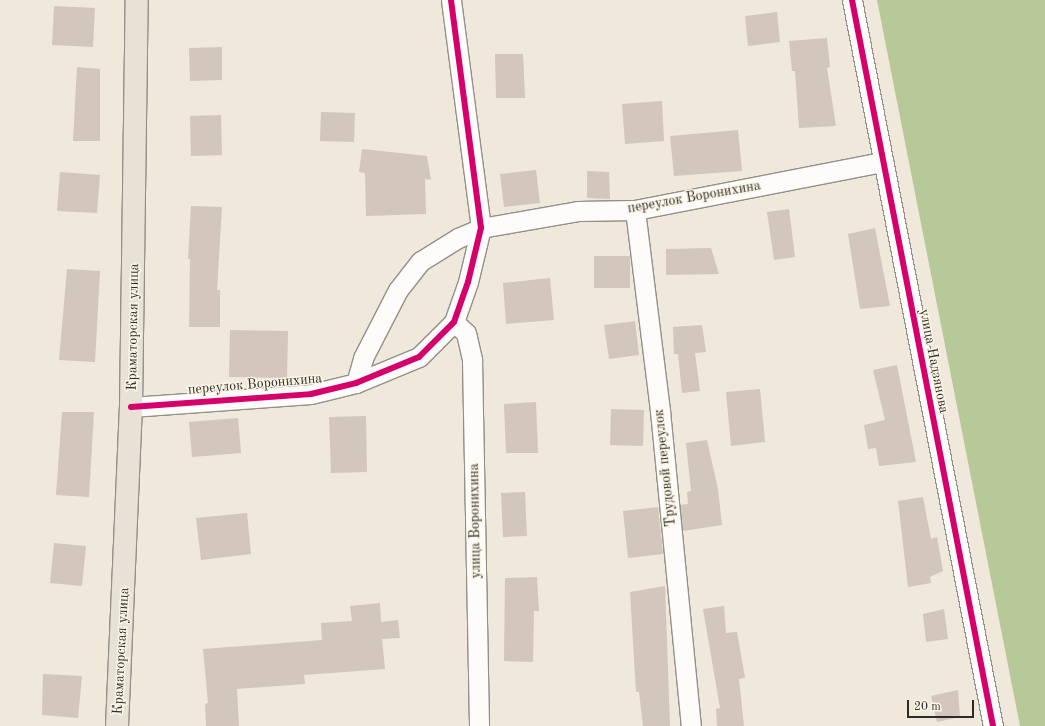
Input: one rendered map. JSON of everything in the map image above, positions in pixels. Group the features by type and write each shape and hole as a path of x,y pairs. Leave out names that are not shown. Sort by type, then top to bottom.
{"main road":[{"name":"Краматорская улица","path":"117,726 131,407 137,0"}],"street":[{"path":"452,0 481,228"},
{"name":"улица Надзянова","path":"852,0 993,726"},
{"name":"переулок Воронихина","path":"356,383 363,358 398,290 421,261 458,238 481,228 578,211 635,210 883,162"},
{"name":"Трудовой переулок","path":"635,210 660,411 691,726"},
{"name":"переулок Воронихина","path":"131,407 311,394 356,383 419,358 454,322 468,282 481,228"},
{"name":"улица Воронихина","path":"454,322 466,334 472,360 479,726"}],"green space":[{"path":"877,0 1045,0 1045,726 1020,726"}],"building":[{"path":"54,6 95,8 93,47 52,45"},
{"path":"777,12 780,42 748,46 745,16"},
{"path":"827,38 830,67 827,68 836,126 799,128 795,71 792,71 789,41"},
{"path":"222,47 222,80 190,81 189,48"},
{"path":"495,54 523,54 525,98 496,98"},
{"path":"77,67 100,69 100,141 73,141"},
{"path":"662,101 664,141 625,144 622,104"},
{"path":"321,112 355,113 354,142 320,141"},
{"path":"221,115 222,155 191,156 190,116"},
{"path":"738,130 742,171 674,176 670,136"},
{"path":"362,149 427,156 431,180 425,179 426,214 366,216 365,173 359,172"},
{"path":"536,170 540,203 504,207 500,174"},
{"path":"587,171 609,172 610,199 587,198"},
{"path":"60,172 100,175 97,213 57,211"},
{"path":"191,206 222,207 217,290 220,290 220,327 189,327 190,259 188,259"},
{"path":"789,209 795,257 774,260 767,212"},
{"path":"875,228 890,306 860,309 848,234"},
{"path":"711,248 719,274 666,275 666,249"},
{"path":"594,256 630,256 630,288 594,288"},
{"path":"67,269 100,271 95,362 59,360"},
{"path":"550,278 554,320 506,324 503,283"},
{"path":"635,321 639,355 609,359 604,325"},
{"path":"702,325 706,352 695,353 700,391 682,393 678,354 674,354 673,327"},
{"path":"230,330 288,331 287,378 229,377"},
{"path":"897,365 916,462 879,466 876,448 868,449 864,425 885,420 873,370"},
{"path":"760,389 765,442 731,446 726,392"},
{"path":"536,402 538,453 506,453 504,404"},
{"path":"611,409 644,410 643,446 610,445"},
{"path":"62,412 94,412 89,497 56,495"},
{"path":"366,416 367,472 331,473 329,417"},
{"path":"238,418 241,453 192,457 189,422"},
{"path":"707,440 718,489 722,525 683,531 680,505 688,504 687,492 691,491 686,443"},
{"path":"525,492 527,536 503,537 501,493"},
{"path":"923,497 931,539 937,537 943,571 930,577 931,583 908,587 898,501"},
{"path":"658,507 663,554 628,558 623,511"},
{"path":"247,513 251,554 201,560 196,518"},
{"path":"54,543 86,546 82,586 50,583"},
{"path":"537,577 539,611 534,611 533,662 504,661 505,578"},
{"path":"665,586 670,726 643,726 639,692 636,692 630,592"},
{"path":"380,603 381,622 398,620 400,638 382,639 385,669 304,675 305,684 237,689 239,726 206,726 205,704 208,703 203,649 322,640 321,623 352,621 350,606"},
{"path":"724,606 726,633 737,632 745,678 739,679 744,726 717,726 716,709 720,708 703,609"},
{"path":"944,609 948,639 926,642 923,614"},
{"path":"43,674 82,676 78,718 42,715"},
{"path":"958,690 960,717 937,722 931,696"}],"cycle path":[{"path":"131,407 311,394 356,383 419,357 454,322 468,282 481,228 451,0"},
{"path":"852,0 993,726"}]}
